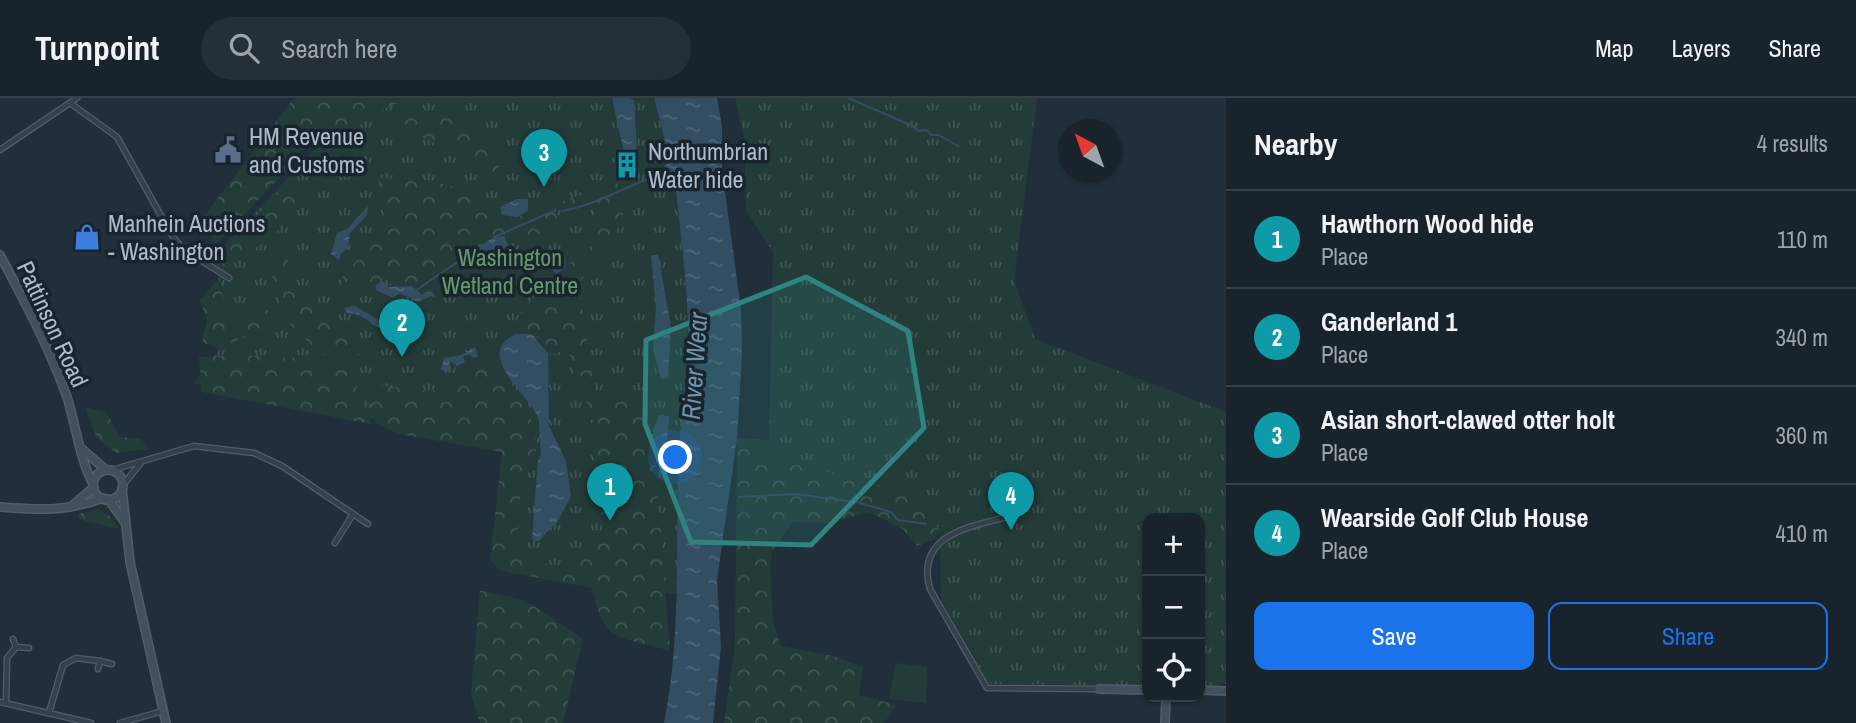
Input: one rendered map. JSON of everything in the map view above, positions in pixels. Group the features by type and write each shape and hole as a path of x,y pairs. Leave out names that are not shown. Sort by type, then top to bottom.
{"street":[{"path":"0,150 77,98"},
{"path":"70,103 117,137 173,237 193,256 229,278"},
{"name":"Pattinson Road","path":"0,256 50,353 82,449 86,471 94,485"},
{"path":"68,508 94,485 97,475 194,446 254,453 282,466 368,524"},
{"path":"82,449 120,476 130,562 166,723"},
{"path":"0,506 50,512 117,496 141,464"},
{"path":"94,485 124,521"},
{"path":"335,543 353,514"},
{"path":"1015,515 962,529 943,540 929,559 925,573 930,589 987,688 1142,690"},
{"path":"13,639 16,647"},
{"path":"16,647 29,648"},
{"path":"16,647 7,658 3,702 92,723"},
{"path":"49,713 63,664 76,659 111,664"},
{"path":"99,669 100,661"},
{"path":"1205,690 1226,691"},
{"path":"1165,723 1166,702"},
{"path":"120,723 164,711"}],"highlighted area":[{"path":"806,277 908,331 924,428 811,545 691,542 645,424 646,340"}],"green space":[{"path":"294,98 407,98 378,112 350,132 313,135 285,172 214,246 204,216"},
{"name":"Washington Wetland Centre","path":"363,98 654,98 670,160 662,174 675,181 686,286 688,360 678,460 677,593 637,592 505,571 510,447 194,383 234,330 212,258"},
{"path":"735,98 1037,98 1014,280 1035,339 1226,412 1226,684 1205,685 1205,513 1142,513 1142,686 989,684 941,599 940,532 918,495 774,459 769,440 773,252 746,211 744,137"},
{"path":"445,113 499,143 499,168 491,174 469,157 394,126 413,116 437,123"},
{"path":"378,178 423,180 452,187 466,192 489,210 507,208 506,220 554,205 557,221 527,239 517,242 491,242 475,250 487,255 468,263 457,291 414,303 422,295 412,286 391,284 387,280 338,294 344,273 387,232"},
{"path":"615,182 627,193 622,219 609,244 575,287 580,293 597,402 591,409 581,396 568,350 551,355 539,337 521,332 519,315 539,291 591,246 596,201 563,215 558,203"},
{"path":"288,184 303,198 273,237 224,267 214,257"},
{"path":"288,239 300,240 287,263 303,293 332,320 378,355 321,355 277,311 279,303 268,260"},
{"path":"217,280 233,321 268,310 274,321 219,349 202,342 207,320 200,300"},
{"path":"239,355 294,358 349,366 371,424 202,392 199,357"},
{"path":"494,364 513,385 525,404 534,437 536,453 523,460 517,541 526,556 555,566 572,564 587,556 603,537 592,422 624,392 650,391 670,651 616,635 602,620 592,588 500,571 490,560 502,452 399,434 376,423 364,384 433,391 478,368"},
{"path":"85,407 106,412 120,437 141,439 149,449 116,453 96,437"},
{"path":"737,438 769,440 775,459 918,495 940,532 932,540 917,546 903,529 869,512 829,523 793,522 772,551 770,565 773,622 781,646 833,656 863,667 859,695 897,705 884,723 724,723 735,644"},
{"path":"99,509 111,517 119,529 78,519 78,514"},
{"path":"480,590 525,600 583,639 563,723 480,723 471,694"},
{"path":"896,663 927,667 926,703 889,699"}],"water":[{"path":"612,98 630,98 634,101 637,146 632,163 624,163 621,160 625,157"},
{"name":"River Wear","path":"654,98 717,98 722,126 722,170 741,309 742,354 737,438 717,580 721,647 713,723 664,723 673,660 677,596 678,455 687,375 688,316 675,181 671,182 667,175 662,175 661,171 670,160"},
{"path":"517,199 528,199 528,211 517,217 502,215 500,207"},
{"path":"368,206 367,215 350,233 348,249 341,253 339,260 331,254 337,233 347,229"},
{"path":"504,236 508,245 504,249 474,257 470,248 482,245 494,237"},
{"path":"550,253 565,256 566,268 556,274 549,265 539,269 532,267"},
{"path":"651,255 658,255 671,326 668,378 661,379 653,349 656,308"},
{"path":"382,281 389,287 412,286 422,295 432,292 434,295 417,302 400,293 393,298 376,290 375,286"},
{"path":"354,306 378,319 380,325 404,330 385,330 362,316 347,313 344,308"},
{"path":"517,334 531,334 548,353 549,426 566,461 571,496 559,519 539,541 532,538 538,461 541,454 539,420 501,361 500,351 505,342"},
{"path":"475,347 478,357 474,358 469,354 463,356 465,362 457,366 450,361 449,371 441,370 444,358 461,355"},
{"path":"659,415 669,416 665,462 656,463 653,430"}],"waterway":[{"path":"848,98 913,126 918,131 927,130 931,135 939,135 958,146"},
{"path":"563,211 589,204 663,173"},
{"path":"494,237 554,211"},
{"path":"415,291 472,252"},
{"path":"739,497 796,494 856,502 891,512 898,520 926,524"}],"place":[{"name":"HM Revenue and Customs","path":"228,150"},
{"name":"Northumbrian Water hide","path":"627,165"},
{"name":"Asian short-clawed otter holt","path":"544,187"},
{"name":"Manhein Auctions - Washington","path":"87,237"},
{"name":"Ganderland 1","path":"402,357"},
{"name":"Hawthorn Wood hide","path":"610,521"},
{"name":"Wearside Golf Club House","path":"1011,530"}]}
